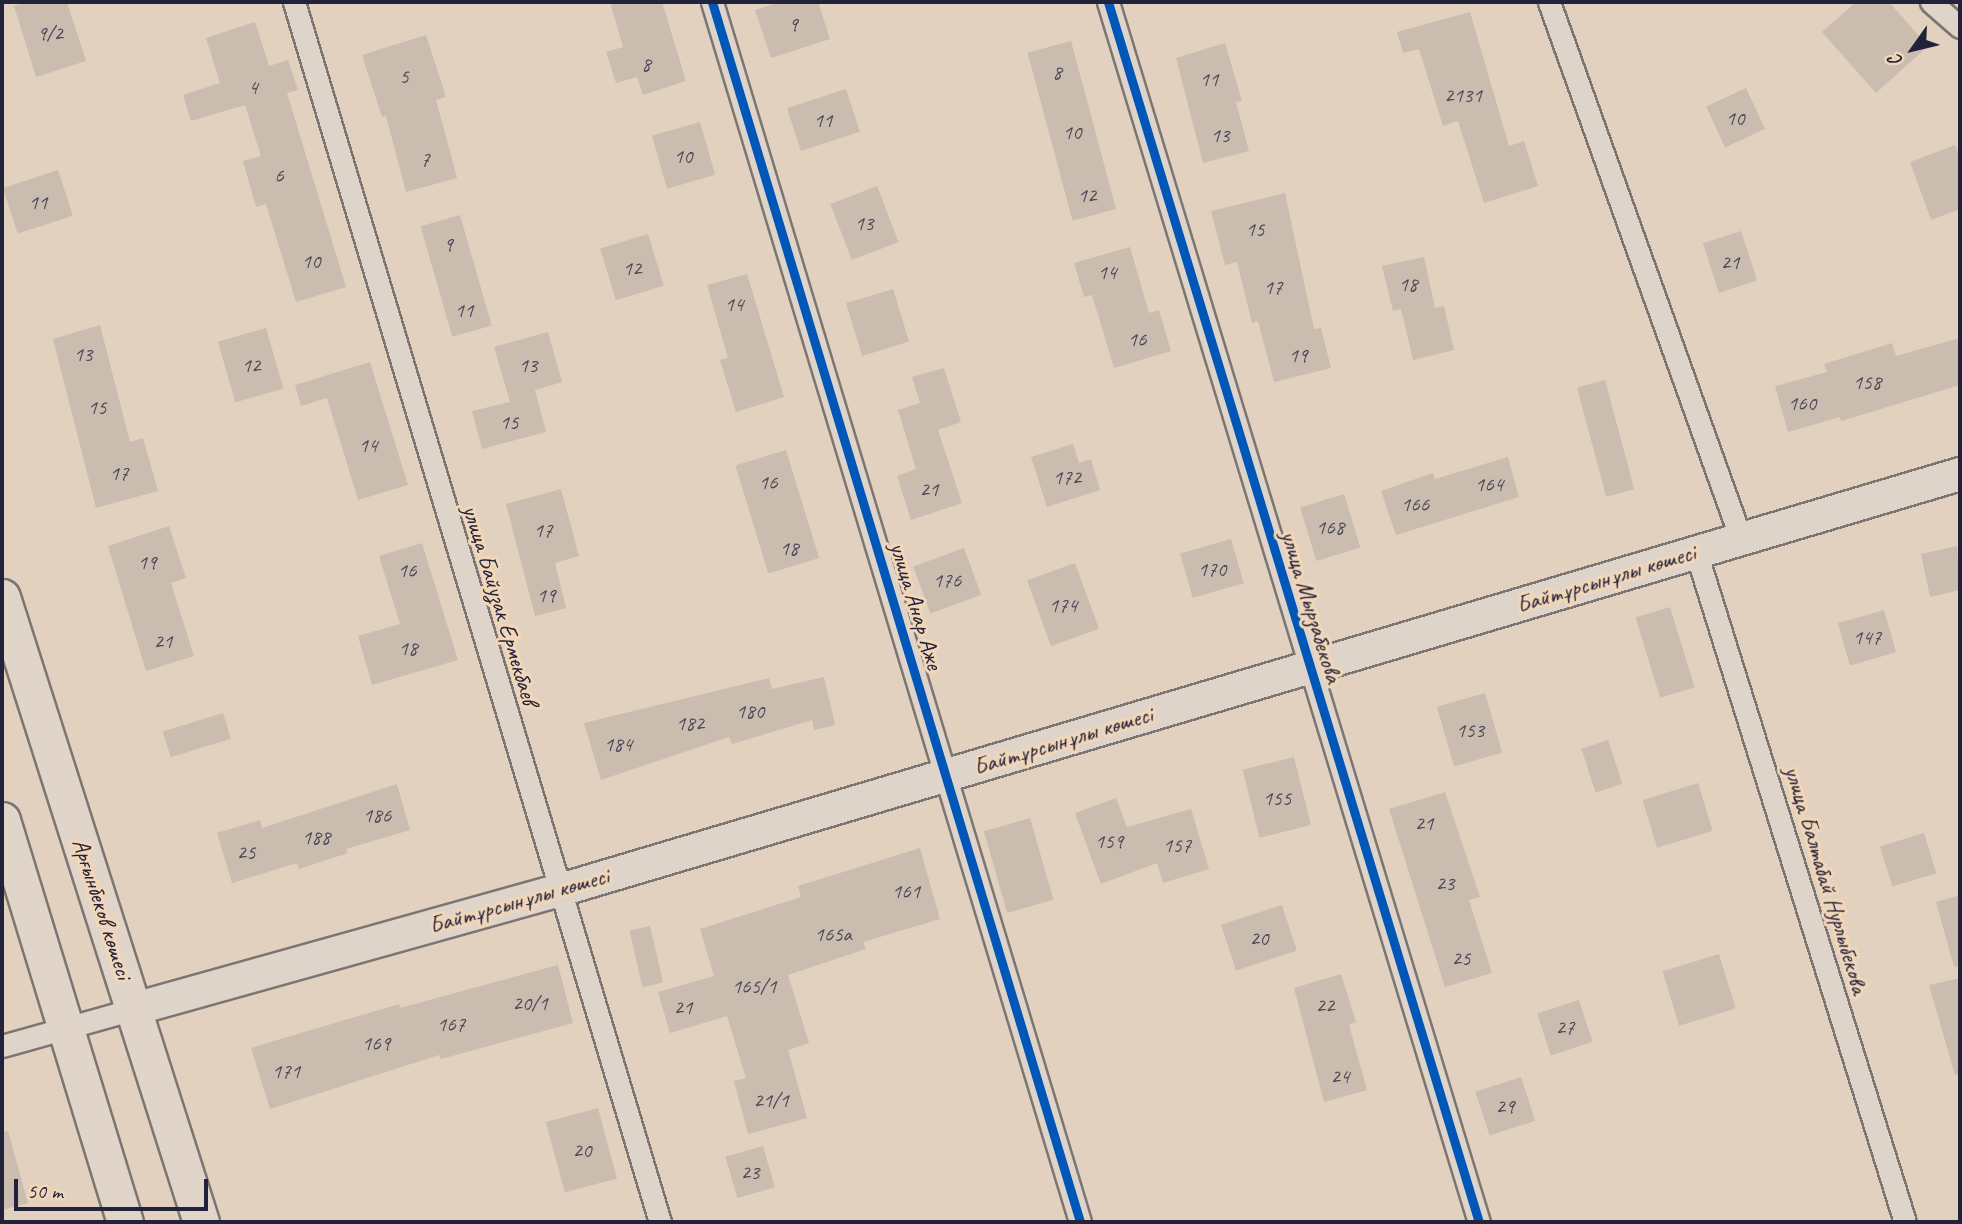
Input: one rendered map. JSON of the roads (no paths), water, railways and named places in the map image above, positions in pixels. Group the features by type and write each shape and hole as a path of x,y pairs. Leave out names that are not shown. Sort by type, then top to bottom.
{"main road":[{"name":"Байтұрсынұлы көшесі","path":"134,1009 557,891 1960,474"},
{"name":"Арғынбеков көшесі","path":"2,597 201,1222"},
{"path":"2,821 125,1222"}],"street":[{"name":"улица Байузак Ермекбаев","path":"294,2 557,891 660,1222"},
{"name":"улица Анар Аже","path":"712,2 948,775 1080,1222"},
{"name":"улица Мырзабекова","path":"1108,2 1479,1222"},
{"path":"1549,2 1741,539"},
{"path":"1931,2 1960,27"},
{"name":"улица Балтабай Нурлыбекова","path":"1696,552 1905,1222"},
{"name":"Байтұрсынұлы көшесі","path":"2,1046 134,1009"}]}
